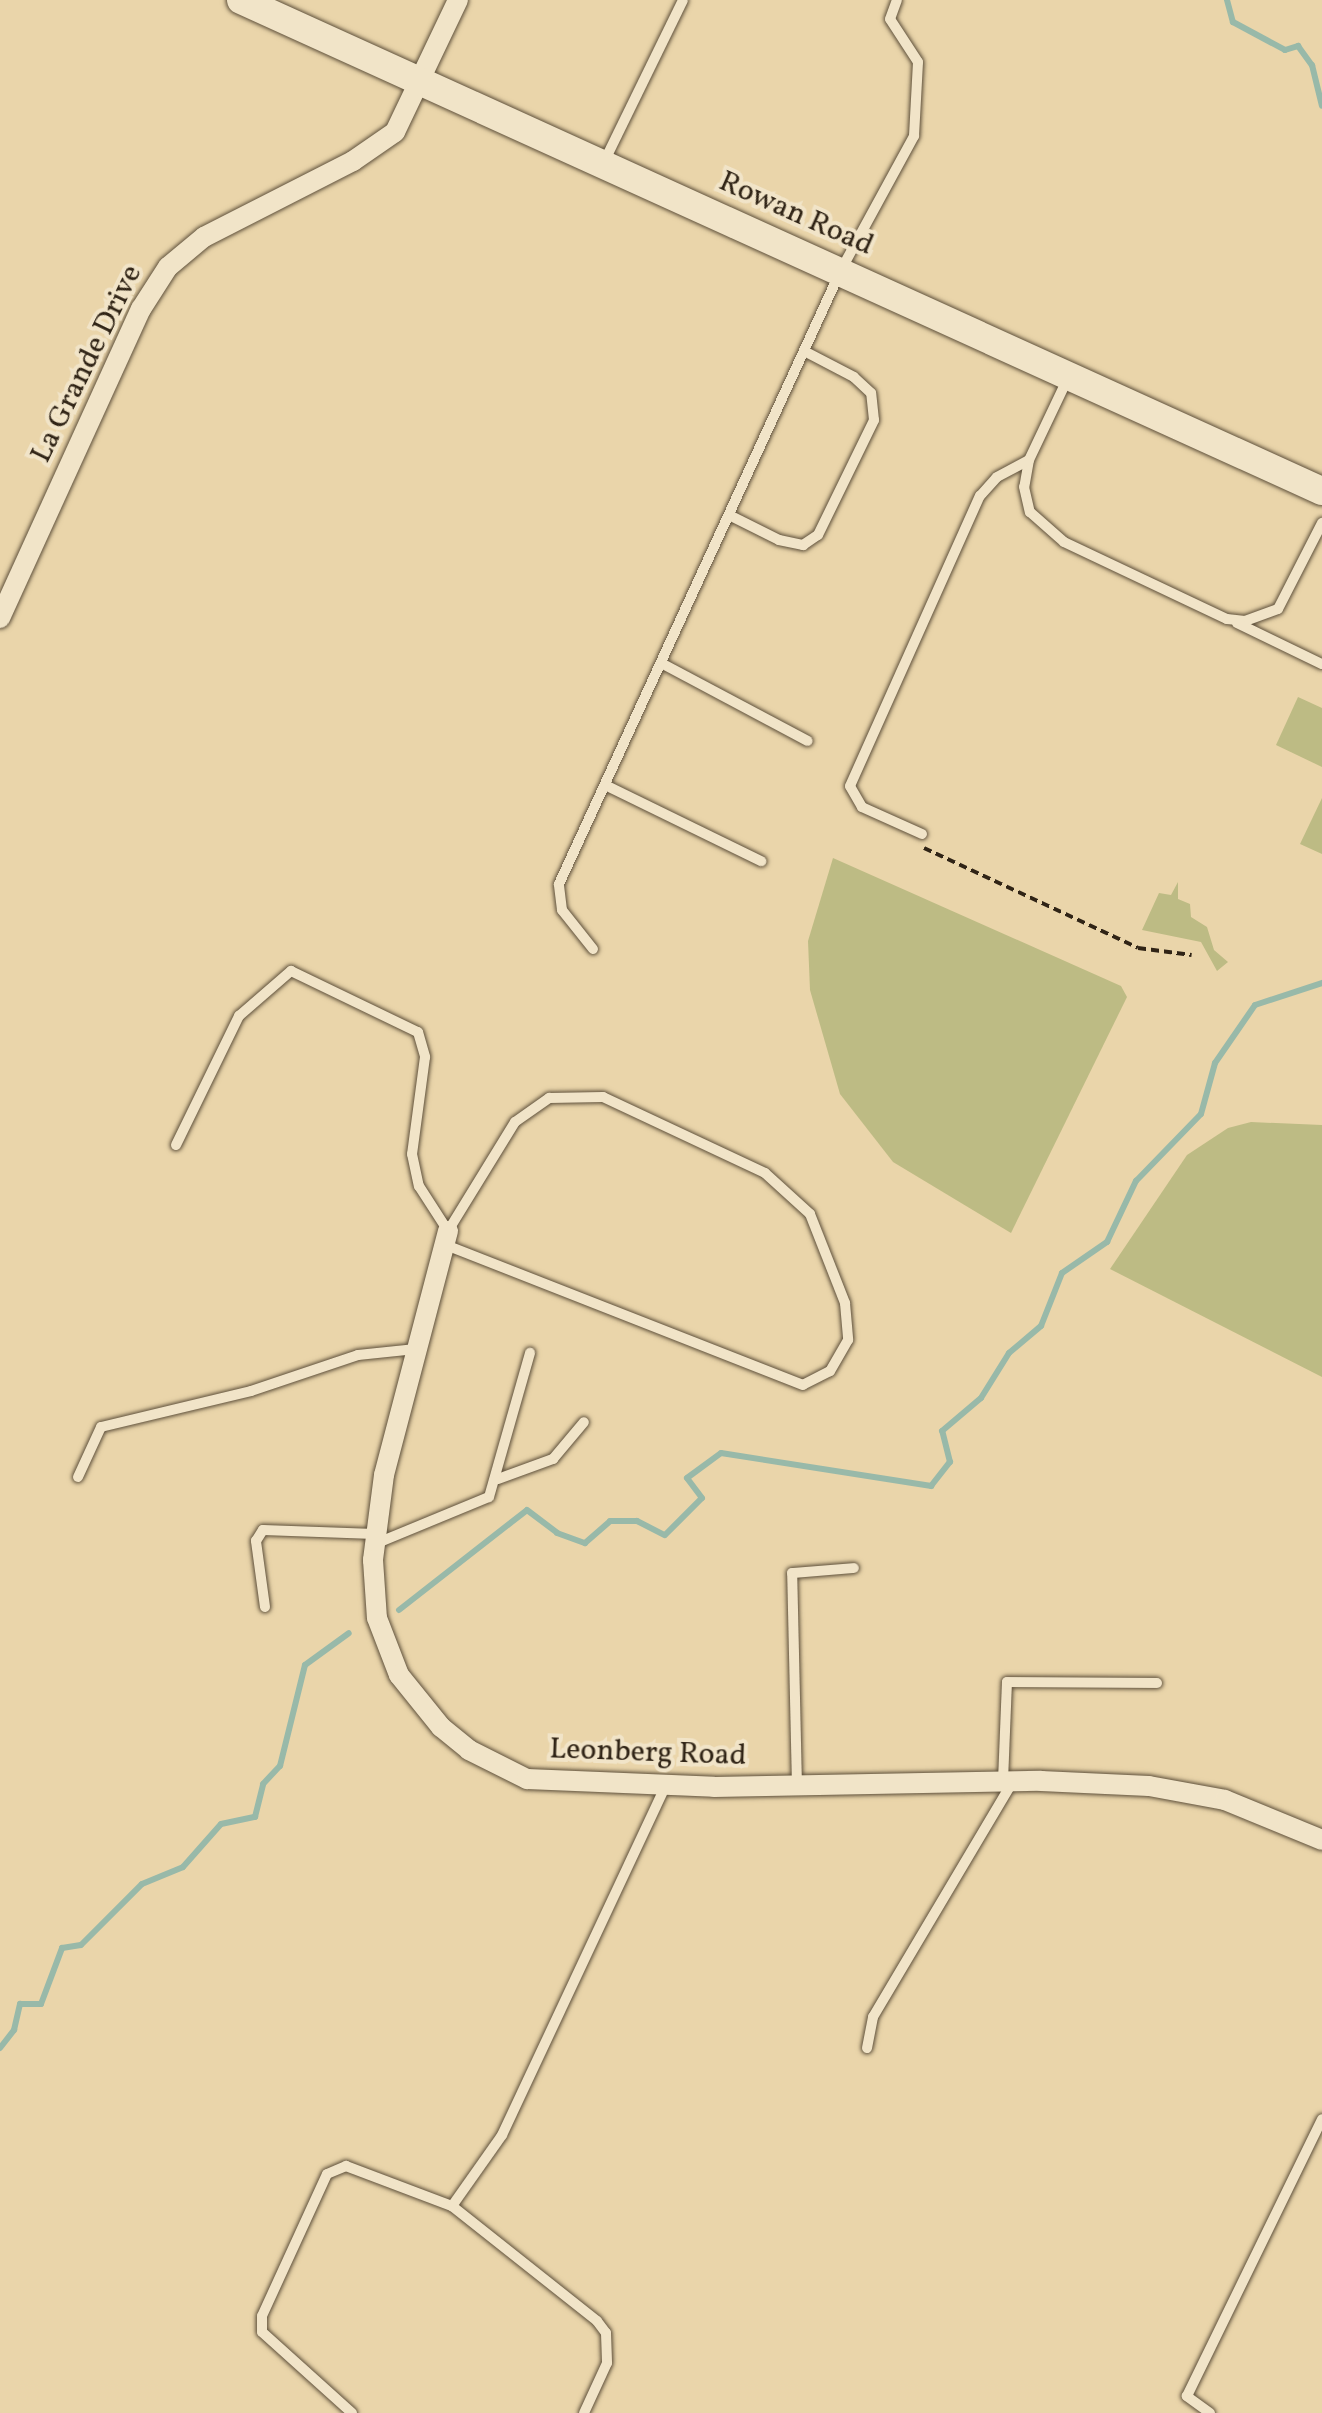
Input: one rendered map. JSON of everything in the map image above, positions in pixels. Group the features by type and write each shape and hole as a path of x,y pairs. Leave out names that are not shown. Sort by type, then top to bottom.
{"street":[{"name":"Rowan Road","path":"241,0 1322,490"},
{"name":"La Grande Drive","path":"0,618 142,309 168,267 204,237 378,147 395,132 458,0"},
{"name":"Leonberg Road","path":"446,1238 374,1539 384,1646 441,1727 527,1779 797,1786 1008,1782 1184,1790 1224,1800 1322,1840"}],"lane":[{"path":"604,163 683,0"},
{"path":"594,948 557,899 605,785 842,270 914,136 918,62 890,19 897,0"},
{"path":"729,515 779,540 803,545 818,535 874,420 871,393 854,377 804,352"},
{"path":"1070,374 1029,460 1024,487 1042,528 1322,664"},
{"path":"922,834 862,807 850,786 980,496 996,476 1029,460"},
{"path":"1226,618 1263,618 1278,609 1322,523"},
{"path":"661,663 808,741"},
{"path":"605,785 761,861"},
{"path":"176,1145 240,1016 291,972 418,1032 425,1057 412,1154 418,1186 446,1238 802,1384 830,1371 848,1340 845,1303 810,1214 765,1173 603,1097 549,1098 514,1122 446,1238"},
{"path":"78,1477 101,1427 251,1391 358,1355 417,1349"},
{"path":"265,1607 256,1541 263,1530 374,1539 489,1497 498,1479 530,1353"},
{"path":"498,1479 554,1459 584,1422"},
{"path":"797,1786 792,1573 854,1568"},
{"path":"867,2048 873,2017 1008,1782 1007,1682 1157,1683"},
{"path":"452,2206 502,2135 667,1784"},
{"path":"1210,2413 1187,2396 1322,2120"},
{"path":"352,2413 262,2332 262,2316 328,2174 346,2166 362,2168 452,2206 606,2333 607,2363 584,2413"}],"path":[{"path":"924,848 1138,948 1192,954"}],"shaded area":[{"path":"1298,697 1322,708 1322,767 1276,745"},
{"path":"1322,798 1322,854 1300,844"},
{"path":"833,858 1121,986 1127,997 1011,1233 893,1162 840,1094 810,990 808,941"},
{"path":"1178,882 1178,899 1190,904 1191,917 1207,927 1214,950 1228,962 1217,971 1201,942 1142,930 1159,893 1171,895"},
{"path":"1251,1122 1322,1125 1322,1377 1110,1269 1187,1155 1228,1128"}],"waterway":[{"path":"1227,0 1233,22 1285,50 1298,46 1312,65 1322,106"},
{"path":"399,1610 527,1510 557,1533 585,1543 610,1521 637,1521 665,1535 702,1498 687,1478 721,1453 931,1486 950,1462 942,1431 981,1398 1009,1353 1041,1326 1062,1273 1107,1242 1136,1181 1201,1114 1215,1063 1255,1005 1322,983"},
{"path":"0,2048 14,2030 20,2004 41,2004 62,1948 81,1945 142,1884 183,1867 221,1824 255,1817 263,1784 280,1766 305,1665 349,1633"}]}
